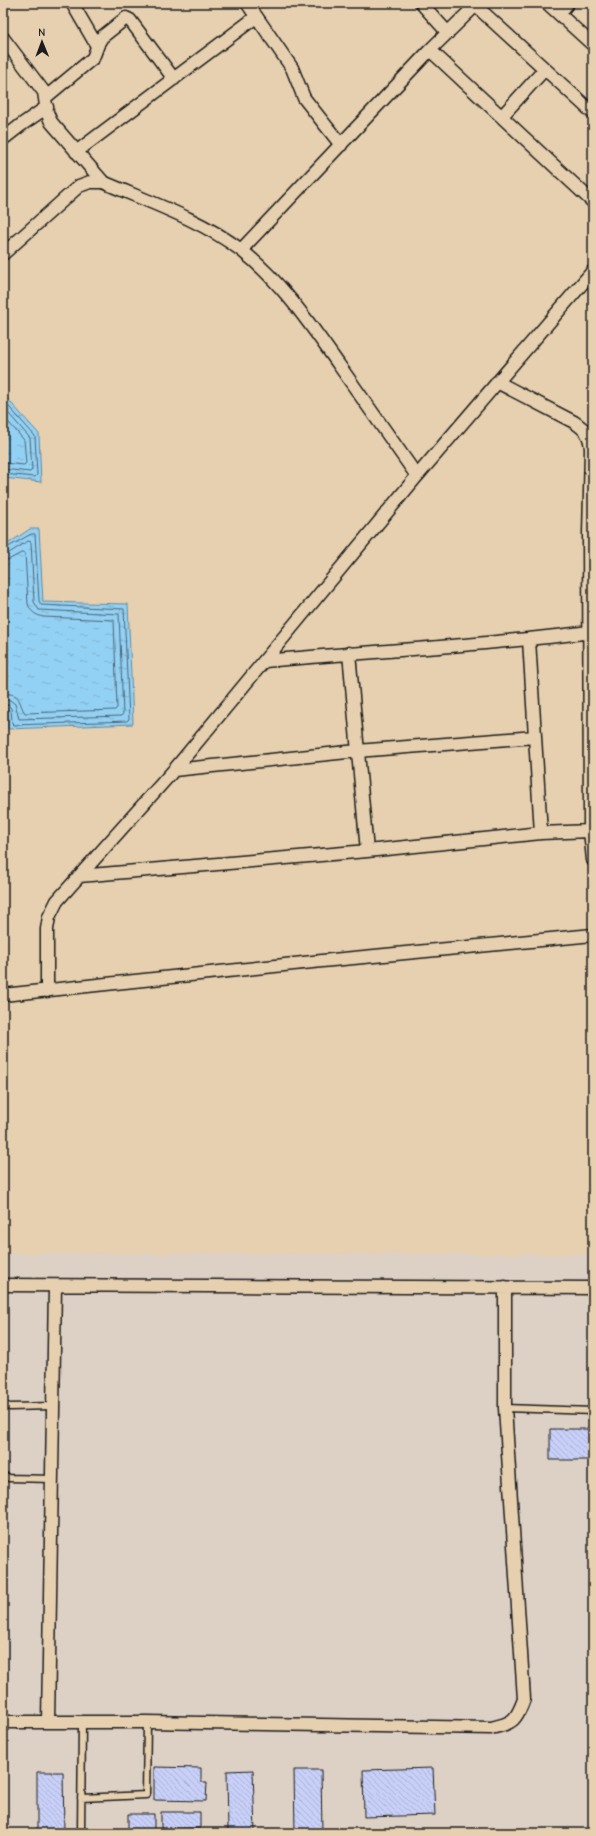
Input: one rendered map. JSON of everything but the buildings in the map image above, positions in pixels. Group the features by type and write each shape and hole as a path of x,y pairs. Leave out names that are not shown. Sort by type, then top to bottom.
{"street":[{"path":"72,3 97,46"},
{"path":"247,3 292,68 304,98 341,144"},
{"path":"421,3 448,33"},
{"path":"547,3 593,45"},
{"path":"559,14 568,3"},
{"path":"241,250 430,50 477,4 593,113"},
{"path":"3,139 46,102 93,58 102,37 126,18 130,20 174,79"},
{"path":"76,152 256,18"},
{"path":"3,38 42,88 51,122 103,182"},
{"path":"430,50 593,202"},
{"path":"502,116 545,69"},
{"path":"3,254 79,186 90,182 103,182 196,223 215,233 241,250 271,277 308,322 417,476"},
{"path":"47,991 47,929 49,916 57,901 174,770 417,476 593,271"},
{"path":"497,382 574,422 585,429 590,437 590,830 593,860"},
{"path":"265,661 349,653 529,640 590,632"},
{"path":"529,640 541,833"},
{"path":"349,653 367,851"},
{"path":"174,770 357,751 535,737"},
{"path":"79,876 367,851 541,833 590,830"},
{"path":"3,995 330,960 593,935"},
{"path":"3,1285 593,1288"},
{"path":"48,1722 54,1286"},
{"path":"3,1722 147,1722 490,1728 509,1724 520,1711 524,1699 505,1408 505,1288"}],"lane":[{"path":"3,1405 10,1407 53,1406"},
{"path":"505,1408 593,1410"},
{"path":"3,1482 6,1476 52,1479"},
{"path":"81,1833 82,1722"},
{"path":"81,1798 146,1795 147,1722"}],"shaded area":[{"path":"3,1253 593,1254 593,1833 3,1833"}],"water":[{"path":"3,394 39,434 41,482 3,478"},
{"path":"30,529 39,529 43,602 128,604 133,724 8,729 8,709 3,710 3,547"}]}
